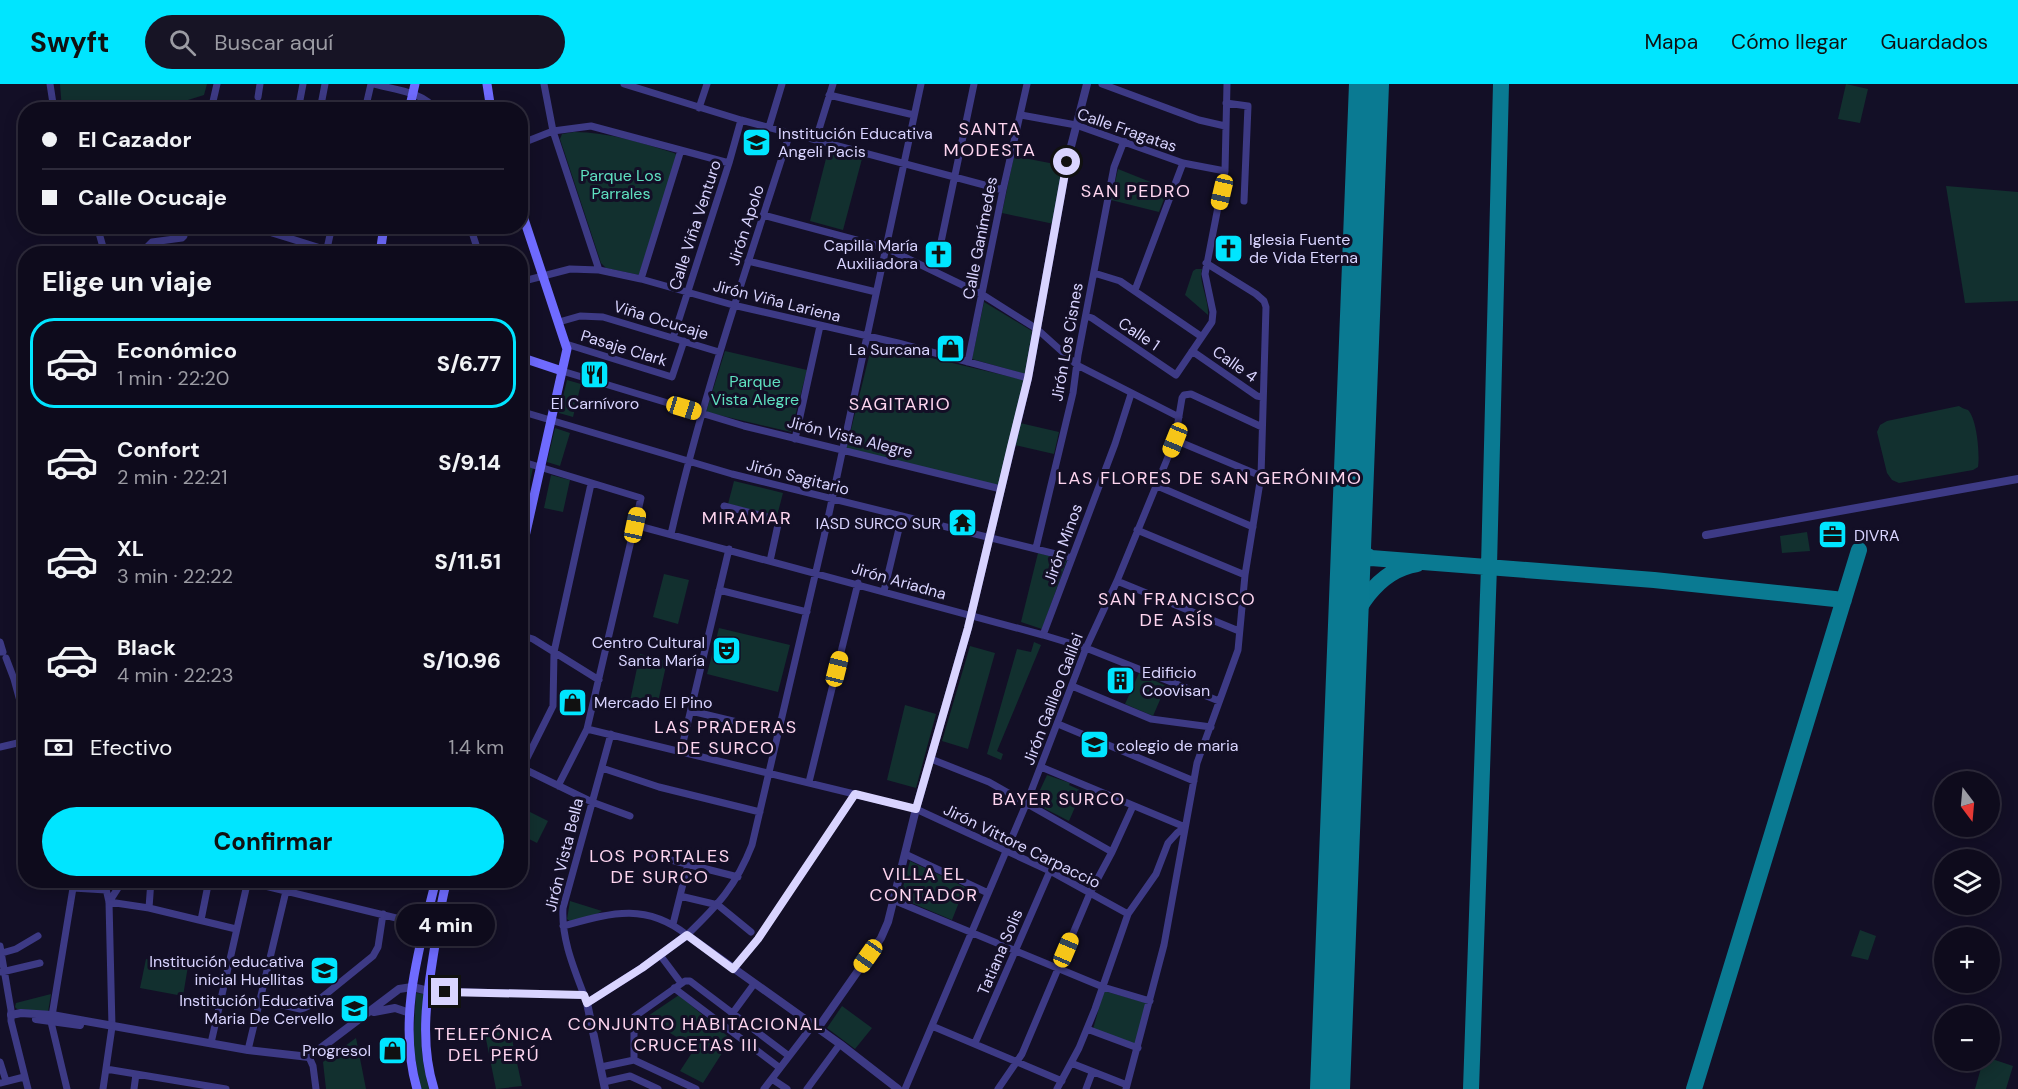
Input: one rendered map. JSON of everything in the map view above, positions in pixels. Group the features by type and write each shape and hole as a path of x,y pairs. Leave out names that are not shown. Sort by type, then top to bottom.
{"main road":[{"path":"410,102 415,84"},
{"path":"487,84 490,102"},
{"path":"528,230 566,344 528,524"},
{"name":"Jirón Vista Alegre","path":"528,360 562,371"},
{"path":"417,1089 409,1052 412,987 434,888"},
{"path":"434,1089 425,1050 429,991 445,888"}],"street":[{"path":"50,84 53,102"},
{"path":"213,102 217,84"},
{"path":"258,97 260,84"},
{"path":"300,102 303,84"},
{"path":"322,102 325,84"},
{"path":"367,102 372,84 412,94 430,102"},
{"path":"544,84 553,131 599,270"},
{"path":"624,84 741,120 1003,190"},
{"path":"699,108 707,84"},
{"path":"769,127 782,84"},
{"path":"816,139 833,84"},
{"path":"0,1014 52,1019 107,1029 112,1027 309,1058 399,989 412,987 429,991 585,999 660,955 687,935 718,905 738,877 752,845 832,500 921,84"},
{"path":"941,242 975,84"},
{"name":"Calle Ganímedes","path":"968,362 1027,84"},
{"path":"764,1089 815,1027 881,938 888,922 916,809 971,616 1028,378 1067,162 1087,84"},
{"path":"1102,84 1199,120 1225,126"},
{"path":"1192,351 1212,322 1211,301 1205,275 1225,171 1227,84"},
{"path":"829,96 914,115"},
{"path":"1226,103 1248,106 1244,201"},
{"name":"Calle Fragatas","path":"1021,115 1076,125 1183,164 1225,171"},
{"name":"Calle Viña Venturo","path":"673,338 741,120"},
{"path":"528,141 553,131 591,126 729,163"},
{"name":"Jirón Apolo","path":"671,534 688,462 733,305 790,133"},
{"name":"Jirón Los Cisnes","path":"1036,548 1071,403 1114,167 1124,141"},
{"path":"641,279 681,150"},
{"path":"1134,290 1183,164"},
{"path":"763,215 886,248 983,295 1037,329 1077,365 1179,417"},
{"path":"148,246 152,242 182,238 182,234"},
{"path":"273,234 309,246"},
{"path":"748,261 876,292"},
{"path":"1071,1063 1126,1087 1150,1002 1174,899 1199,754 1237,656 1245,575 1261,476 1262,397 1267,312 1265,304 1256,294 1206,263"},
{"name":"Jirón Viña Lariena","path":"528,280 570,269 599,270 820,326 898,342 1028,378"},
{"path":"1094,273 1120,281 1202,337"},
{"name":"Viña Ocucaje","path":"559,322 580,316 595,316 720,352"},
{"name":"Calle 1","path":"1086,316 1174,374 1177,374 1192,351"},
{"path":"795,439 820,326"},
{"name":"Pasaje Clark","path":"566,344 672,377 684,341"},
{"name":"Calle 4","path":"1192,351 1257,396 1262,397"},
{"name":"Jirón Vista Alegre","path":"562,371 701,414 1001,489"},
{"name":"Jirón Minos","path":"1043,635 1115,444 1131,394"},
{"name":"Jirón Galileo Galilei","path":"905,1089 1027,802 1086,648 1117,581 1175,440 1182,398 1184,395 1191,394 1262,427"},
{"name":"Jirón Sagitario","path":"528,413 688,462 832,500 1072,558"},
{"path":"1175,440 1261,476"},
{"path":"528,464 641,498 587,729 558,786"},
{"path":"1706,535 2018,479"},
{"path":"528,754 553,706 554,651 591,484"},
{"path":"1155,486 1253,527"},
{"path":"724,506 779,520 770,561"},
{"path":"884,591 902,516"},
{"name":"Jirón Ariadna","path":"635,525 1043,635 1086,648 1219,701"},
{"path":"1137,530 1245,575"},
{"path":"681,751 729,549"},
{"path":"1117,581 1239,631"},
{"path":"809,782 858,584"},
{"path":"719,590 807,612"},
{"path":"528,637 599,680"},
{"path":"0,642 18,694"},
{"path":"1072,686 1151,719 1211,727"},
{"path":"691,711 779,732"},
{"path":"1058,723 1194,781"},
{"name":"Jirón Vittore Carpaccio","path":"587,729 916,809 1050,871 1128,914"},
{"name":"Jirón Vista Bella","path":"604,1085 585,999 571,959 563,926 563,908 611,734"},
{"path":"0,747 18,744"},
{"path":"931,759 989,782 1112,852"},
{"path":"1041,767 1185,827"},
{"path":"602,768 659,787 760,812"},
{"path":"528,771 592,802 630,816"},
{"path":"733,969 758,939 855,794"},
{"path":"998,1089 1022,1054 1090,893 1133,806"},
{"path":"1058,1089 1087,1029 1128,914 1156,874 1168,843 1185,827"},
{"path":"905,854 988,893"},
{"path":"656,856 738,877"},
{"path":"673,924 688,864"},
{"name":"Tatiana Solis","path":"975,1043 1050,871"},
{"path":"67,1089 52,1019 71,888"},
{"path":"95,888 106,890 109,902 112,1027 103,1089"},
{"path":"109,902 118,888"},
{"path":"149,908 150,888"},
{"path":"201,920 207,888"},
{"path":"211,1043 246,888"},
{"path":"275,888 425,925"},
{"path":"248,1050 286,891"},
{"path":"680,896 718,905 751,932"},
{"path":"893,900 1103,987 1150,1002"},
{"path":"109,902 149,908 236,929"},
{"path":"563,926 604,915 642,913 673,924 840,1044 898,1089"},
{"path":"261,1000 300,1009 315,1004 373,956 378,947 383,914"},
{"path":"28,1089 2,972 1,950 16,949 38,936"},
{"path":"660,955 681,983"},
{"path":"2,972 40,963"},
{"path":"634,1060 634,1017 681,983 690,981 789,1056"},
{"path":"732,1014 754,984"},
{"path":"674,988 780,1068"},
{"path":"365,1016 395,1008 410,1013"},
{"path":"932,1026 1017,1060 1062,1081"},
{"path":"1087,1029 1138,1048"},
{"path":"807,1089 840,1044"},
{"path":"309,1058 313,1066 316,1089"},
{"path":"601,1067 634,1060 693,1088"},
{"path":"0,1062 3,1082 24,1077"},
{"path":"106,1069 201,1087 226,1089"},
{"path":"1086,1089 1092,1072"},
{"path":"134,1089 136,1074"},
{"path":"604,1085 630,1076 658,1089"},
{"path":"772,1078 787,1089"},
{"path":"168,1089 170,1080"}],"green space":[{"path":"60,84 207,84 204,95 182,102 61,102"},
{"path":"1846,84 1868,89 1860,123 1838,119"},
{"name":"Parque Los Parrales","path":"574,132 625,139 677,155 639,275 606,268 601,263 560,139 562,134"},
{"path":"829,147 863,155 843,230 810,221"},
{"path":"1014,156 1065,166 1054,224 1002,213"},
{"path":"1118,169 1168,189 1159,212 1111,200"},
{"path":"1946,186 2018,192 2018,301 1965,303"},
{"path":"1202,269 1201,279 1208,315 1185,295 1193,271"},
{"path":"984,302 1032,331 1025,374 972,359"},
{"path":"872,344 1024,380 998,486 846,450"},
{"name":"Parque Vista Alegre","path":"725,351 807,370 791,432 706,412"},
{"path":"567,380 581,384 573,417 559,413"},
{"path":"1959,406 1968,410 1974,421 1979,454 1978,467 1973,470 1899,483 1892,480 1887,473 1877,432 1880,425 1887,421"},
{"path":"1020,423 1059,432 1054,454 1015,445"},
{"path":"555,428 570,433 560,466 547,462"},
{"path":"528,466 533,468 528,491"},
{"path":"551,475 570,480 563,512 544,508"},
{"path":"734,481 783,493 777,516 728,504"},
{"path":"1807,532 1810,551 1782,553 1780,536"},
{"path":"1038,553 1067,560 1042,629 1021,622"},
{"path":"664,574 689,580 678,624 653,617"},
{"path":"719,628 790,645 778,692 707,674"},
{"path":"1034,642 1041,645 997,751 1003,754 1001,760 987,754 1017,649 1031,652"},
{"path":"970,646 995,653 968,749 942,741"},
{"path":"640,654 667,661 657,707 630,701"},
{"path":"1139,673 1166,686 1153,716 1125,704"},
{"path":"905,705 936,714 916,788 887,780"},
{"path":"1047,775 1070,783 1069,785 1082,791 1069,821 1034,803"},
{"path":"528,811 548,821 537,843 528,838"},
{"path":"910,861 965,887 952,920 900,898"},
{"path":"570,901 602,911 571,922 567,919"},
{"path":"1860,930 1876,936 1868,960 1851,956"},
{"path":"146,959 188,966 183,996 140,988"},
{"path":"1104,991 1147,1003 1135,1044 1093,1029"},
{"path":"416,993 424,994 421,1042 429,1089 421,1089 413,1044"},
{"path":"51,994 48,1012 15,1007 16,1003"},
{"path":"679,995 731,1039 703,1083 680,1071 695,1048 645,1018"},
{"path":"842,1006 872,1028 855,1049 827,1028"},
{"path":"484,1029 510,1030 522,1086 496,1089"},
{"path":"356,1038 366,1089 326,1089 323,1062"},
{"path":"2000,1062 2013,1066 2006,1089 1975,1089 1980,1071 2000,1071"}],"taxiway":[{"path":"1369,91 1375,84"},
{"path":"1471,1089 1489,566 1501,84"},
{"path":"1352,539 1359,551 1371,558 1654,580 1844,600"},
{"path":"1694,1089 1859,550"},
{"path":"1351,573 1361,559 1371,558"},
{"path":"1348,648 1354,620 1369,594 1390,574 1417,564"},
{"path":"1331,1072 1336,1089"}],"runway":[{"path":"1330,1089 1369,84"}],"place":[{"name":"Institución Educativa Angeli Pacis","path":"757,142"},
{"name":"Iglesia Fuente de Vida Eterna","path":"1228,248"},
{"name":"Capilla María Auxiliadora","path":"939,254"},
{"name":"La Surcana","path":"951,349"},
{"name":"El Carnívoro","path":"595,375"},
{"name":"IASD SURCO SUR","path":"962,523"},
{"name":"DIVRA","path":"1833,535"},
{"name":"Centro Cultural Santa María","path":"726,651"},
{"name":"Edificio Coovisan","path":"1121,681"},
{"name":"Mercado El Pino","path":"573,702"},
{"name":"colegio de maria","path":"1095,745"},
{"name":"Institución educativa inicial Huellitas","path":"325,970"},
{"name":"Institución Educativa Maria De Cervello","path":"355,1009"},
{"name":"Progresol","path":"392,1050"}],"district":[{"name":"SANTA MODESTA","path":"990,139"},
{"name":"SAN PEDRO","path":"1136,191"},
{"name":"SAGITARIO","path":"900,404"},
{"name":"LAS FLORES DE SAN GERÓNIMO","path":"1210,478"},
{"name":"MIRAMAR","path":"747,518"},
{"name":"SAN FRANCISCO DE ASÍS","path":"1177,609"},
{"name":"LAS PRADERAS DE SURCO","path":"726,737"},
{"name":"BAYER SURCO","path":"1059,799"},
{"name":"LOS PORTALES DE SURCO","path":"660,866"},
{"name":"VILLA EL CONTADOR","path":"924,884"},
{"name":"CONJUNTO HABITACIONAL CRUCETAS III","path":"696,1034"},
{"name":"TELEFÓNICA DEL PERÚ","path":"494,1044"}],"route":[{"path":"445,992 584,995 587,1003 642,968 687,935 733,969 758,939 855,794 916,809 968,628 1028,378 1067,162"}]}
